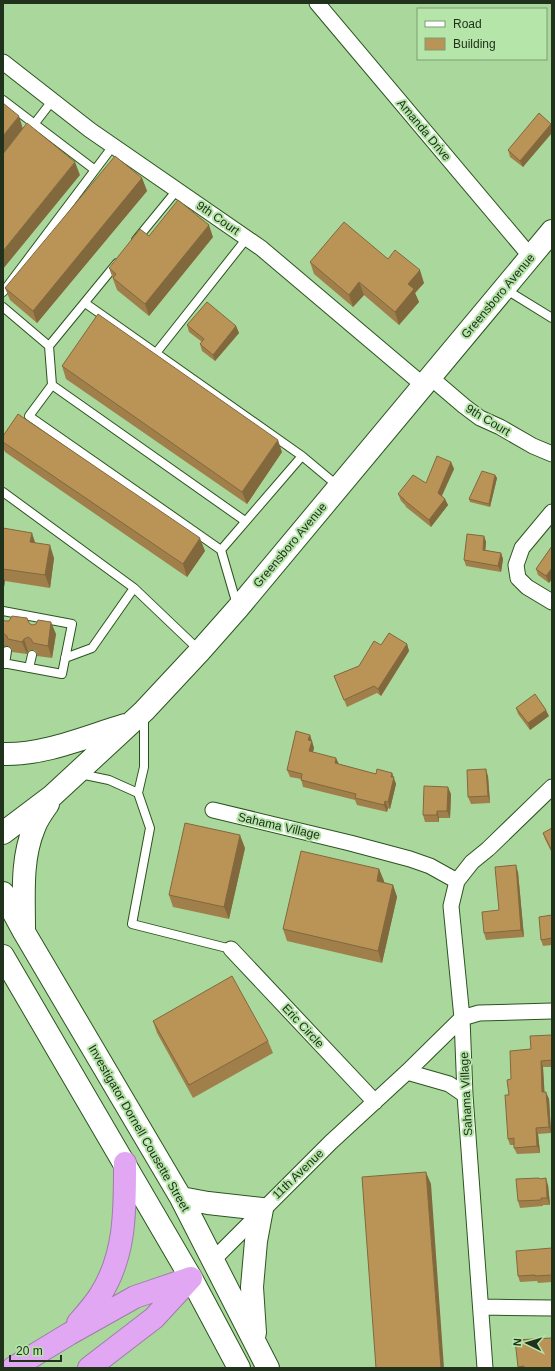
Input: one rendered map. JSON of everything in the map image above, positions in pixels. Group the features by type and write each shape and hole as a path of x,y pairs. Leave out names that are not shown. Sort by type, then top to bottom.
{"highway":[{"path":"69,1334 99,1297 116,1266 121,1244 125,1207 125,1163"},
{"path":"13,1368 69,1334 135,1297 191,1278"},
{"path":"89,1368 154,1318 191,1278"}],"main road":[{"name":"Greensboro Avenue","path":"3,833 52,796 78,773 137,717 200,651 238,608 552,231"},
{"path":"3,754 36,752 137,717"},
{"path":"24,932 24,876 27,854 34,827 52,796"},
{"name":"Investigator Dornell Cousette Street","path":"3,892 24,932 181,1198 268,1368"},
{"path":"5,964 125,1163 191,1278 239,1368"},
{"path":"181,1198 208,1204 262,1209 256,1241 252,1287 256,1342"},
{"name":"11th Avenue","path":"191,1278 213,1260"}],"street":[{"name":"Amanda Drive","path":"317,3 531,257"},
{"name":"9th Court","path":"5,68 90,130 261,248 427,381 480,418 500,427 532,446 552,454"},
{"path":"552,512 522,548 516,565 518,578 522,583 552,602"},
{"name":"Sahama Village","path":"485,1368 465,1096 462,1018 451,906 457,881 472,862 488,849 552,787"},
{"name":"Sahama Village","path":"213,810 410,859 430,866 457,881"},
{"name":"Eric Circle","path":"231,950 375,1102"},
{"path":"462,1018 479,1014 552,1011"},
{"name":"11th Avenue","path":"213,1260 262,1209 462,1018"},
{"path":"407,1072 449,1084 465,1096"},
{"path":"481,1307 552,1308"}],"lane":[{"path":"3,100 95,170"},
{"path":"26,135 52,101"},
{"path":"3,292 113,146"},
{"path":"177,190 49,346 52,385 29,416 221,550 238,608"},
{"path":"156,353 247,238"},
{"path":"504,289 552,318"},
{"path":"85,303 302,456 339,486"},
{"path":"3,307 49,346"},
{"path":"52,385 245,522"},
{"path":"221,550 302,456"},
{"path":"3,492 134,588 200,651"},
{"path":"3,499 15,500"},
{"path":"65,658 92,648 134,588"},
{"path":"3,611 13,617 39,622 72,624 62,674 4,663 7,651"},
{"path":"29,668 32,655"},
{"path":"137,717 144,767 138,793 150,828 132,924 231,950"},
{"path":"78,773 109,780 138,793"}],"building":[{"path":"3,103 19,116 3,136"},
{"path":"539,113 551,124 520,161 508,150"},
{"path":"27,123 75,162 3,251 3,154"},
{"path":"115,156 142,178 33,311 5,288"},
{"path":"178,200 209,225 145,304 113,278 116,274 109,268 140,229 149,236"},
{"path":"344,222 388,259 395,250 420,270 408,284 414,289 395,312 359,282 349,295 310,262"},
{"path":"207,302 236,326 213,355 200,344 204,339 187,325"},
{"path":"98,314 278,440 242,492 62,366"},
{"path":"18,414 200,538 183,564 3,442 3,436"},
{"path":"437,456 451,462 438,493 445,499 429,520 398,494 413,475 426,483"},
{"path":"482,471 495,475 489,504 469,499"},
{"path":"3,528 32,533 30,542 50,545 45,575 3,569"},
{"path":"467,534 484,536 483,550 501,553 498,566 464,560"},
{"path":"552,546 552,568 546,576 536,569"},
{"path":"12,616 27,618 29,623 32,625 36,624 38,620 51,622 48,646 33,643 28,637 22,642 8,639 3,633 3,619 5,621 9,621"},
{"path":"389,633 407,644 378,689 374,686 344,700 334,676 359,666 374,641 381,645"},
{"path":"535,694 546,710 528,723 516,708"},
{"path":"296,731 310,735 308,740 312,741 309,751 336,758 335,763 376,774 377,769 392,773 391,777 394,777 388,802 385,801 384,805 355,798 356,794 301,780 302,774 287,770"},
{"path":"486,769 488,796 468,797 467,770"},
{"path":"424,786 448,787 447,811 437,811 437,815 423,815"},
{"path":"185,823 240,835 224,907 169,895"},
{"path":"552,828 552,851 543,833"},
{"path":"301,851 379,869 377,881 393,885 378,951 283,929"},
{"path":"516,865 521,930 484,933 482,912 499,910 495,867"},
{"path":"552,915 552,938 541,940 539,917"},
{"path":"232,976 268,1041 189,1085 153,1021"},
{"path":"552,1035 552,1060 541,1061 542,1092 546,1092 549,1127 536,1128 537,1146 514,1148 514,1138 508,1139 505,1095 509,1095 507,1080 511,1079 510,1051 531,1049 530,1036"},
{"path":"426,1172 441,1368 376,1368 362,1177"},
{"path":"546,1178 547,1198 541,1198 541,1200 518,1201 516,1179"},
{"path":"552,1248 552,1275 518,1276 516,1251"},
{"path":"552,1338 552,1368 518,1367 515,1340"}]}
